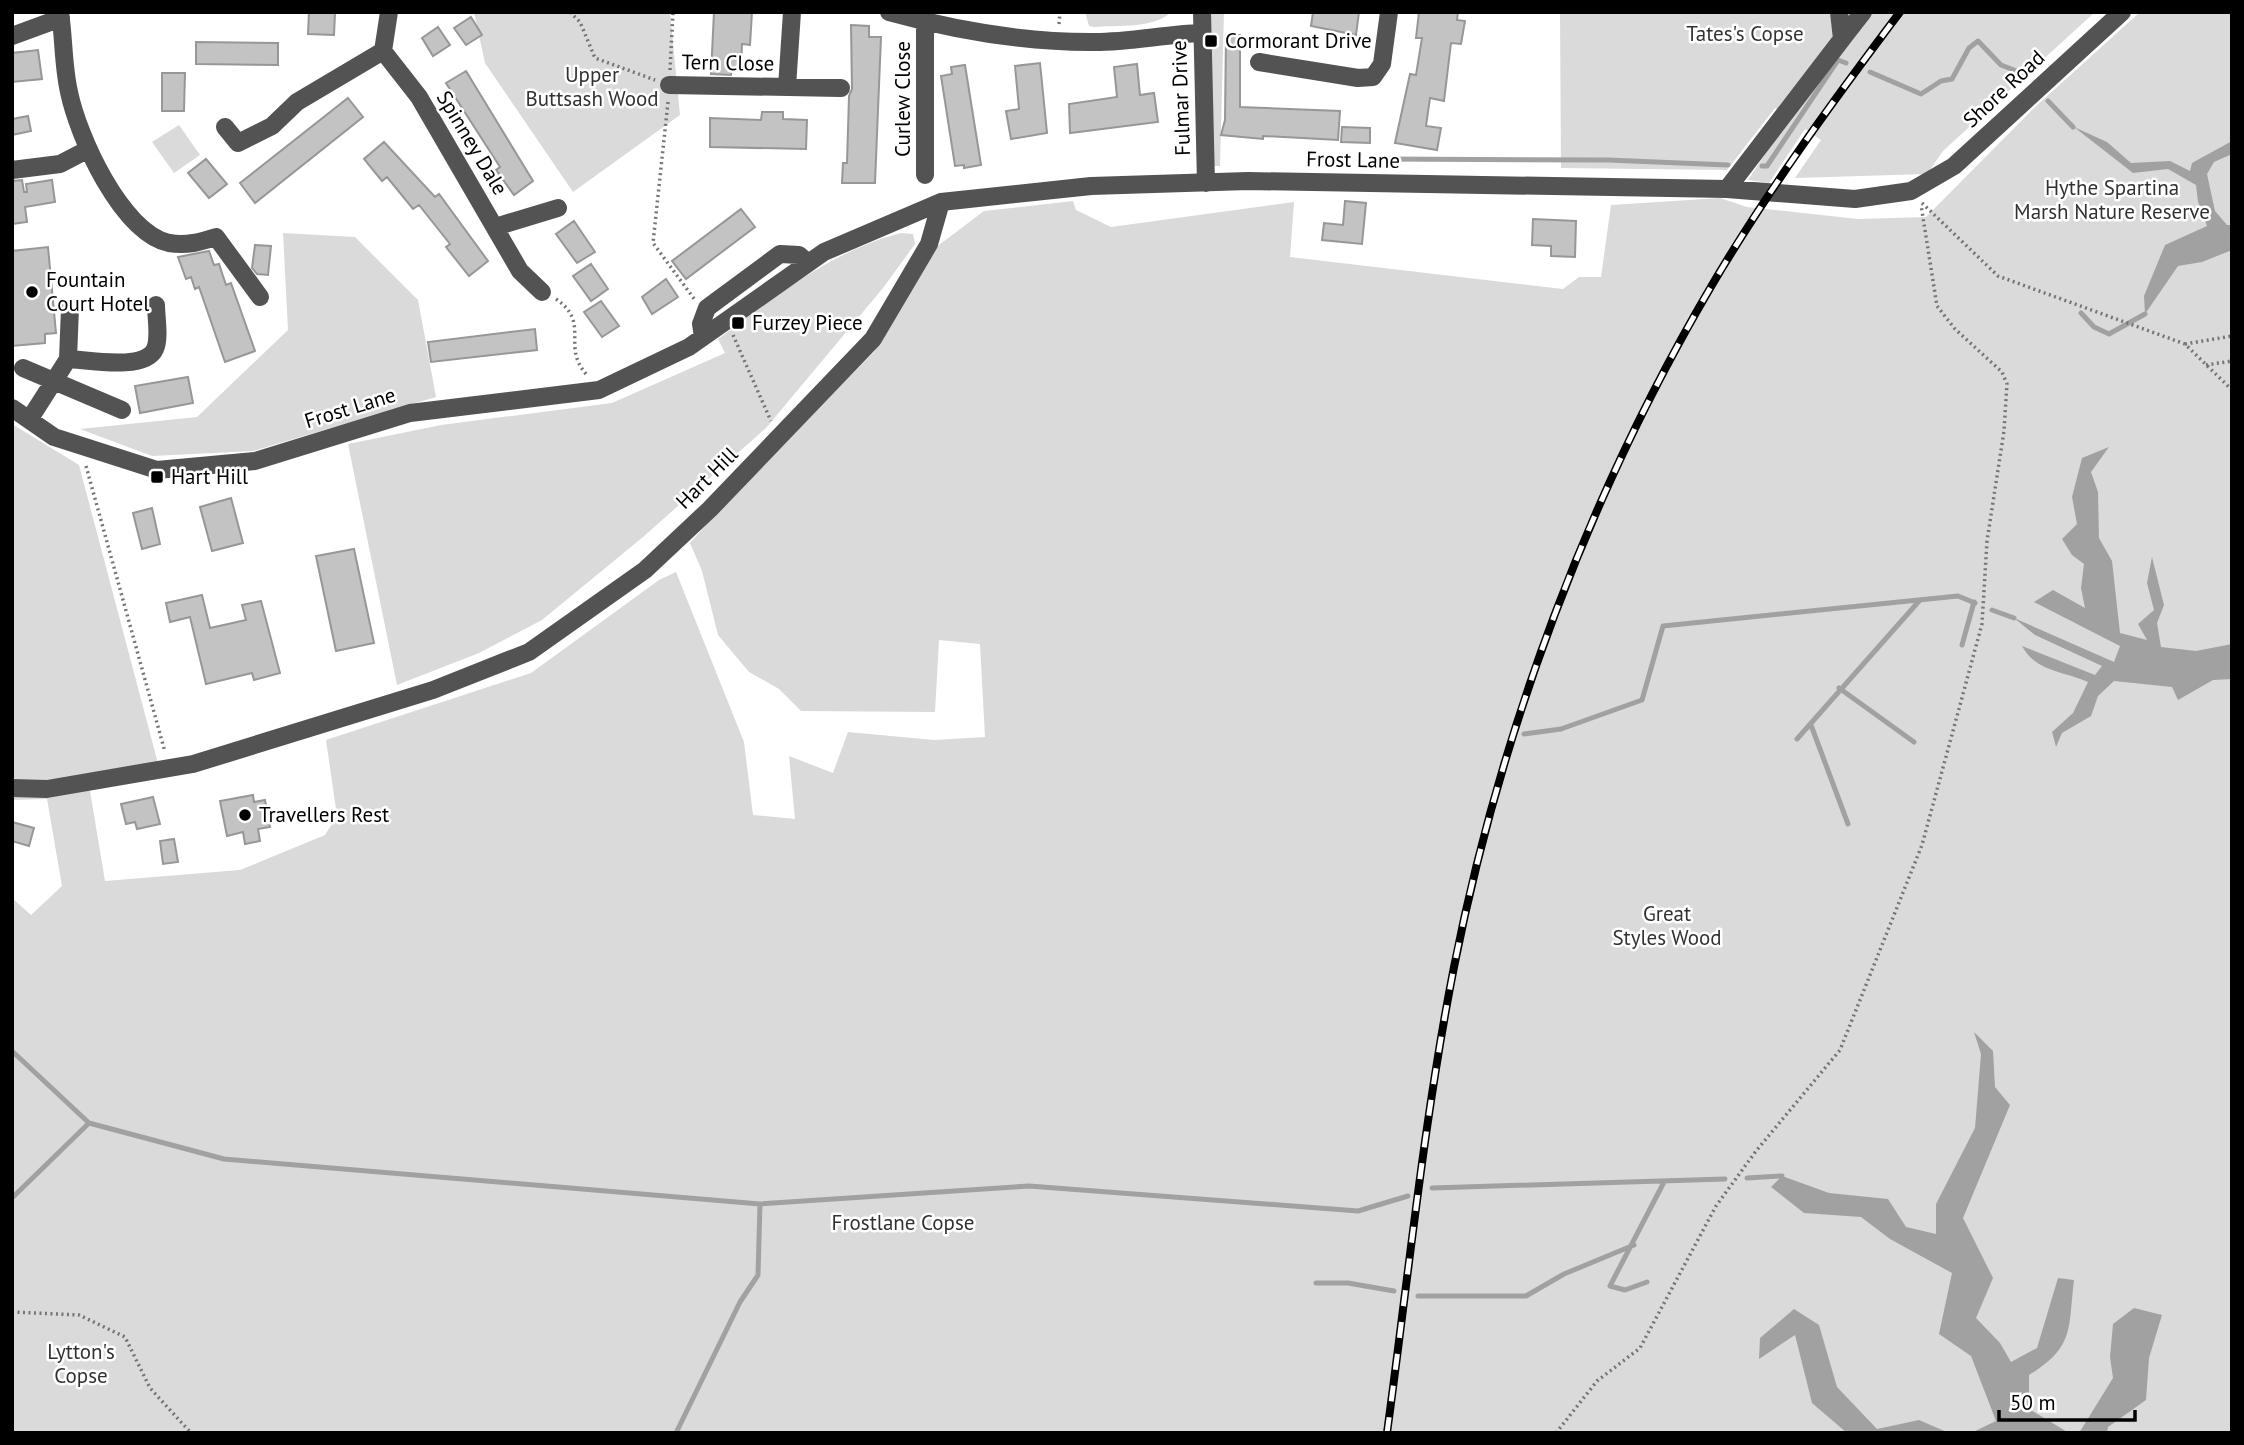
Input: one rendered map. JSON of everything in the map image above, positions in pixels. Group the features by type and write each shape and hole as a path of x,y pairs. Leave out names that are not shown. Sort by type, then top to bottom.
{"street":[{"path":"225,127 238,143 272,125 298,102 383,51 389,12"},
{"name":"Tern Close","path":"787,87 792,12"},
{"path":"889,12 925,22 1024,38 1093,42 1202,33"},
{"name":"Fulmar Drive","path":"1202,12 1206,183"},
{"path":"1259,62 1358,78 1373,77 1382,64 1389,12"},
{"path":"1839,12 1842,39"},
{"path":"1727,189 1863,12"},
{"name":"Shore Road","path":"1911,191 1954,166 2122,12"},
{"path":"12,36 60,15 69,95 87,150 109,188 149,233 167,242 189,245 216,237 260,297"},
{"name":"Curlew Close","path":"925,22 925,175"},
{"name":"Spinney Dale","path":"383,51 419,97 520,271 542,292"},
{"name":"Tern Close","path":"669,85 841,88"},
{"path":"12,170 60,163 87,150"},
{"name":"Frost Lane","path":"12,408 54,437 157,470 255,461 410,413 599,390 689,347 824,252 942,202 1091,186 1206,183 1727,189 1855,199 1911,191"},
{"name":"Hart Hill","path":"12,788 47,789 194,764 433,690 529,652 645,570 710,509 873,339 929,244 942,202"},
{"path":"495,227 558,208"},
{"path":"703,337 701,324 705,313 780,254 799,255 808,263"},
{"path":"68,359 132,363 148,358 156,347 156,305"},
{"path":"29,420 56,382 68,359 70,307"},
{"path":"23,368 122,410"}],"path":[{"path":"570,12 580,22 595,58 669,85"},
{"path":"673,12 667,139 653,243 705,313"},
{"path":"1911,191 1998,276 2185,344 2232,390"},
{"path":"1556,1433 1597,1381 1640,1348 1716,1206 1756,1151 1840,1050 1922,845 1982,624 1987,541 2004,431 2007,384 2002,372 1955,329 1937,306 1921,206 1911,191"},
{"path":"542,292 569,308 575,317 573,335 579,366 599,390"},
{"path":"727,320 778,437"},
{"path":"2185,344 2232,336"},
{"path":"2206,365 2232,361"},
{"path":"80,445 169,768"},
{"path":"12,1312 79,1315 125,1337 150,1388 191,1433"}],"green space":[{"name":"Upper Buttsash Wood","path":"474,12 670,12 680,115 573,192 485,63"},
{"path":"1085,12 1171,12 1145,24 1094,27 1089,26"},
{"path":"1206,12 1224,12 1220,166 1211,166"},
{"name":"Tates's Copse","path":"1560,12 2095,12 1943,151 1927,174 1795,178 1821,140 1805,129 1769,183 1748,180 1789,118 1775,108 1727,170 1561,168"},
{"path":"2140,12 2232,12 2232,1433 12,1433 12,898 31,915 62,886 47,799 12,800 12,424 79,465 160,771 89,785 105,881 240,870 325,835 337,816 326,740 531,673 659,580 676,572 744,742 753,815 795,819 789,756 833,773 848,732 934,740 985,737 980,644 939,640 935,712 801,711 779,689 749,672 718,635 702,571 690,543 739,487 874,352 927,254 984,211 1073,201 1076,210 1111,227 1294,202 1290,257 1563,289 1579,277 1601,277 1611,205 1720,198 1747,207 1858,219 1926,217 2034,108"},
{"path":"179,125 200,155 174,173 152,142"},
{"path":"283,233 355,237 418,300 436,397 253,451 152,456 80,429 197,417 288,330"},
{"path":"901,233 913,234 915,244 883,288 766,428 643,537 542,620 479,653 397,685 348,444 441,425 612,403 725,353 718,339 782,292 851,251"}],"shaded area":[{"path":"2074,127 2107,142 2131,163 2170,161 2190,171 2192,163 2232,141 2232,154 2214,162 2207,174 2215,211 2227,225 2232,225 2232,250 2202,262 2178,266 2145,314 2144,296 2165,245 2207,226 2198,202 2196,185 2168,169 2133,173"},
{"path":"2109,447 2091,472 2098,492 2099,538 2112,561 2120,633 2147,640 2138,624 2154,610 2147,583 2152,557 2164,605 2157,623 2161,647 2196,651 2232,644 2232,679 2213,680 2178,700 2172,687 2114,681 2098,696 2091,716 2062,733 2056,747 2052,732 2073,713 2088,682 2042,666 2028,655 2022,646 2095,675 2102,666 2035,635 2014,618 2114,662 2120,646 2034,602 2053,590 2085,608 2081,588 2084,564 2072,555 2062,539 2077,524 2072,497 2082,458"},
{"path":"1974,1032 1993,1051 1995,1087 2010,1105 1963,1218 1993,1278 1976,1318 2000,1343 2011,1362 2037,1348 2058,1278 2074,1280 2069,1324 2062,1346 2044,1365 2029,1375 2029,1409 2069,1433 1971,1433 1996,1421 1971,1356 1939,1334 1952,1273 1890,1239 1861,1217 1804,1213 1771,1187 1782,1176 1829,1193 1888,1199 1906,1227 1936,1234 1936,1204 1975,1128 1981,1054"},
{"path":"2134,1308 2162,1315 2149,1358 2146,1400 2108,1427 2107,1433 2079,1433 2113,1378 2110,1357 2113,1324"},
{"path":"1794,1309 1819,1325 1837,1387 1877,1429 1919,1420 1949,1433 1847,1433 1812,1403 1795,1335 1759,1359 1760,1338"}],"building":[{"path":"309,12 335,13 334,35 308,34"},
{"path":"714,12 752,12 750,45 742,44 741,67 732,67 731,75 711,74"},
{"path":"1313,12 1359,12 1356,35 1311,26"},
{"path":"1419,12 1458,12 1457,20 1465,21 1461,44 1451,43 1444,101 1430,98 1426,126 1441,128 1437,150 1395,143 1410,74 1416,75 1422,38 1416,38"},
{"path":"471,17 482,35 466,45 454,28"},
{"path":"851,25 869,26 869,37 881,37 875,183 842,183 843,163 847,163 849,96 852,89"},
{"path":"438,27 450,45 433,56 422,38"},
{"path":"1226,35 1240,35 1240,107 1340,111 1338,140 1263,136 1263,139 1221,135 1225,120"},
{"path":"196,42 278,43 278,65 196,64"},
{"path":"38,50 42,79 12,82 12,53"},
{"path":"1040,63 1047,133 1011,139 1006,111 1019,109 1015,66"},
{"path":"1137,64 1140,95 1154,93 1158,122 1070,133 1069,104 1117,97 1114,67"},
{"path":"965,65 981,165 964,168 964,165 955,166 941,76 952,74 951,67"},
{"path":"466,71 533,181 514,195 496,170 500,167 446,83"},
{"path":"162,73 185,73 184,111 162,111"},
{"path":"348,98 363,117 255,203 240,183"},
{"path":"762,112 783,112 783,119 807,120 806,149 710,147 710,118 761,120"},
{"path":"28,116 31,131 12,135 12,119"},
{"path":"1342,127 1370,128 1370,143 1341,142"},
{"path":"384,142 435,197 439,194 488,261 469,276 446,247 450,244 419,205 413,209 387,177 382,181 364,159"},
{"path":"206,159 227,184 209,198 188,173"},
{"path":"22,180 24,192 27,192 26,184 52,180 55,202 25,207 27,222 12,224 12,181"},
{"path":"1345,201 1366,203 1362,244 1322,240 1324,223 1343,225"},
{"path":"741,209 755,227 686,279 672,261"},
{"path":"1533,219 1576,221 1575,257 1551,256 1551,246 1532,245"},
{"path":"574,221 595,252 577,263 556,234"},
{"path":"255,245 271,246 268,275 257,274 252,268"},
{"name":"Fountain Court Hotel","path":"48,247 56,333 45,334 45,343 12,346 12,251"},
{"path":"209,251 214,265 219,264 226,285 231,283 255,351 225,362 199,287 195,289 191,277 186,279 178,257"},
{"path":"591,264 608,289 591,301 573,276"},
{"path":"666,279 678,297 652,314 642,297"},
{"path":"601,301 619,326 602,337 584,312"},
{"path":"535,329 537,350 431,362 428,342"},
{"path":"188,377 193,403 140,413 135,386"},
{"path":"231,498 243,543 212,551 200,507"},
{"path":"152,508 160,544 142,549 133,513"},
{"path":"354,549 374,643 336,651 316,556"},
{"path":"202,595 210,628 246,620 242,605 261,601 280,673 254,680 252,673 206,684 190,617 170,622 166,603"},
{"name":"Travellers Rest","path":"253,795 254,802 265,800 270,827 258,829 260,841 245,844 243,832 227,836 220,801"},
{"path":"153,797 160,824 137,829 135,822 126,824 121,804"},
{"path":"12,822 34,828 29,846 12,841"},
{"path":"174,839 178,862 163,864 160,841"}],"waterway":[{"path":"1870,72 1921,94 1941,81 1952,79 1969,48 1978,41 2001,65 2019,72 2025,78"},
{"path":"1762,166 1767,166 1838,60 1846,63"},
{"path":"2048,101 2073,127"},
{"path":"1382,159 1608,160 1728,165"},
{"path":"2081,313 2094,327 2109,334 2145,314"},
{"path":"1524,734 1561,729 1642,700 1663,626 1958,596 1975,603"},
{"path":"1797,739 1920,600"},
{"path":"1962,645 1974,602"},
{"path":"1992,610 2014,618"},
{"path":"1839,688 1914,742"},
{"path":"1811,725 1848,824"},
{"path":"12,1051 89,1123 224,1159 760,1204 1029,1186 1358,1211 1408,1196"},
{"path":"12,1198 89,1123"},
{"path":"1747,1178 1782,1176"},
{"path":"1432,1188 1725,1179"},
{"path":"1647,1282 1625,1290 1610,1286 1664,1182"},
{"path":"676,1433 740,1302 758,1275 760,1204"},
{"path":"1418,1296 1526,1296 1564,1274 1634,1245"},
{"path":"1316,1283 1348,1283 1394,1291"}],"railway":[{"path":"1387,1433 1425,1141 1454,967 1497,789 1554,615 1626,446 1712,285 1802,146 1900,12"}],"place":[{"name":"Cormorant Drive","path":"1211,41"},
{"name":"Fountain Court Hotel","path":"32,292"},
{"name":"Furzey Piece","path":"738,323"},
{"name":"Hart Hill","path":"157,477"},
{"name":"Travellers Rest","path":"245,815"}],"park label":[{"name":"Hythe Spartina Marsh Nature Reserve","path":"2112,200"},
{"name":"Great Styles Wood","path":"1667,926"},
{"name":"Frostlane Copse","path":"903,1223"},
{"name":"Lytton's Copse","path":"81,1364"}]}
